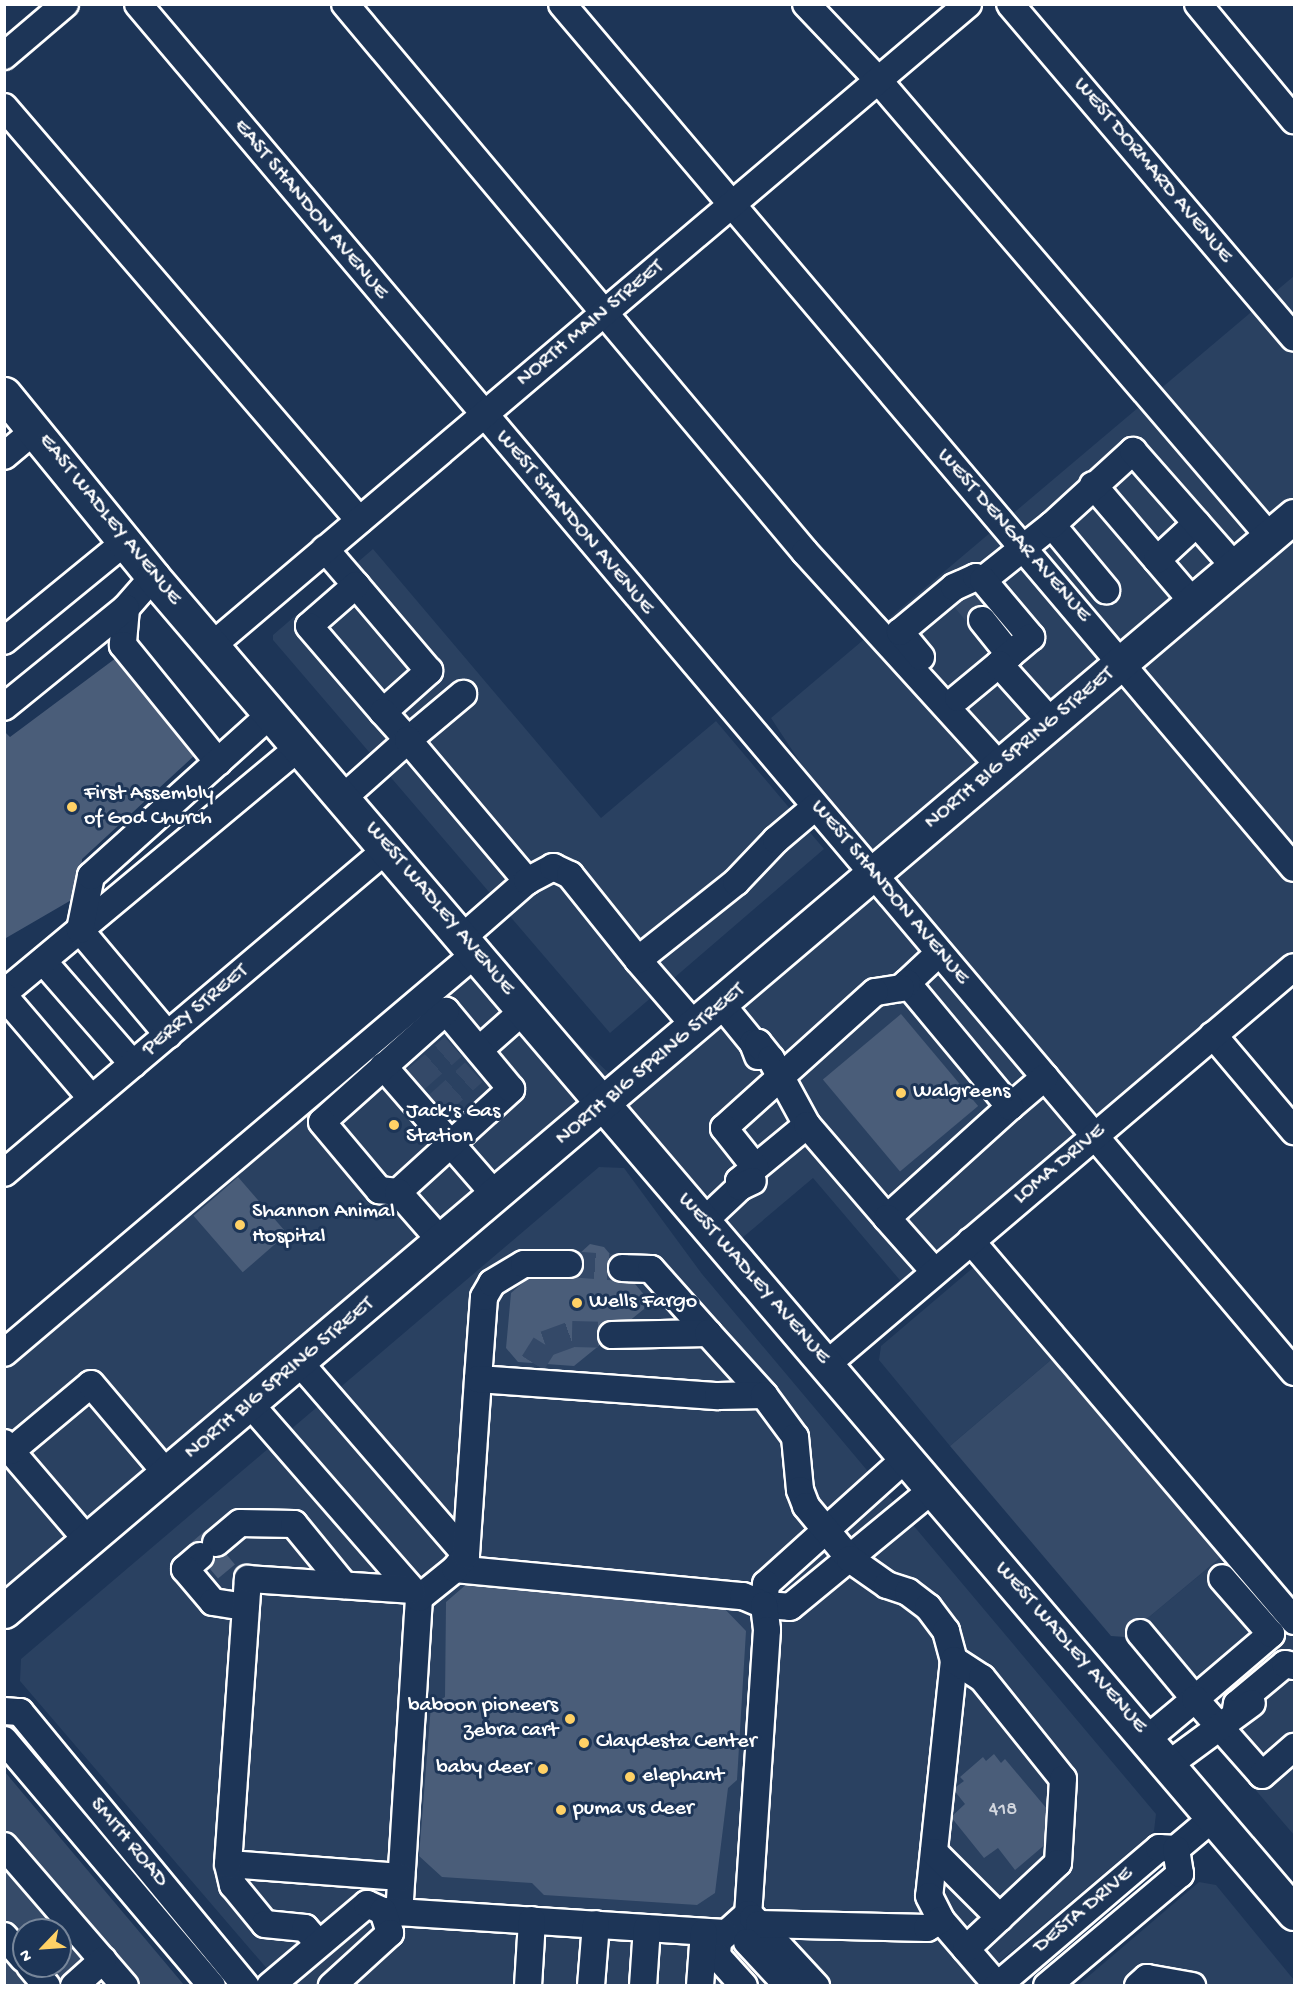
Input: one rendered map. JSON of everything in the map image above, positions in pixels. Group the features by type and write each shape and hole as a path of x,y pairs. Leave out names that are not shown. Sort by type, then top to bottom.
{"main road":[{"name":"EAST WADLEY AVENUE","path":"4,394 153,577 214,644"},
{"name":"NORTH BIG SPRING STREET","path":"4,1611 722,1005 872,874 1282,526"},
{"name":"WEST WADLEY AVENUE","path":"214,644 703,1222 1148,1739 1294,1913"}],"street":[{"path":"4,56 65,4"},
{"name":"EAST SHANDON AVENUE","path":"138,4 483,415"},
{"path":"345,4 806,552 1000,766"},
{"name":"WEST DENGAR AVENUE","path":"562,4 1294,868"},
{"path":"806,4 878,80 1282,526"},
{"name":"NORTH MAIN STREET","path":"214,644 968,4"},
{"name":"WEST DORMARD AVENUE","path":"1010,4 1294,338"},
{"path":"1198,4 1294,120"},
{"path":"4,107 359,520"},
{"name":"WEST SHANDON AVENUE","path":"483,415 1294,1372"},
{"path":"4,456 35,430"},
{"path":"935,673 900,632 959,592 966,579 983,580 1052,525 1093,485 1133,451 1234,566"},
{"path":"1149,551 1115,504 1112,489 1115,473 1127,466 1140,468 1165,495 1172,495"},
{"path":"1093,485 1193,602"},
{"path":"1149,551 1197,523"},
{"path":"1052,525 1106,590"},
{"path":"4,641 125,542"},
{"path":"325,549 429,671 383,712"},
{"path":"4,706 126,608 153,577"},
{"path":"958,698 1031,637 983,580"},
{"path":"356,585 309,626 527,881"},
{"path":"126,608 123,645 218,762"},
{"path":"982,620 1005,659 1051,722"},
{"path":"344,797 463,694"},
{"path":"80,930 91,876 272,713"},
{"path":"92,1099 4,995 300,746"},
{"path":"638,960 736,882 776,840 815,807"},
{"name":"PERRY STREET","path":"4,1173 388,848"},
{"path":"4,1353 469,945 527,881 553,867 570,875 638,960 695,1026"},
{"path":"80,930 168,1035"},
{"path":"751,1174 724,1128 777,1070 875,992 901,988 939,953"},
{"path":"43,961 133,1064"},
{"name":"LOMA DRIVE","path":"826,1365 1294,967"},
{"path":"907,983 1010,1107"},
{"path":"722,1005 753,1043 758,1043 777,1070 807,1125 935,1272"},
{"path":"472,1053 524,1010"},
{"path":"398,1192 511,1089 472,1053 446,1011 322,1122 379,1190 398,1192 441,1242"},
{"path":"1213,1035 1294,1131"},
{"path":"384,1066 409,1086 430,1111 451,1144 496,1196"},
{"path":"887,1218 1045,1077"},
{"path":"703,1222 751,1174 807,1125"},
{"path":"971,1241 1294,1621"},
{"path":"460,1562 484,1297 492,1282 524,1264 568,1264"},
{"path":"622,1268 651,1269 764,1395 795,1437 800,1490 806,1506 827,1528 850,1558 887,1585 908,1592 928,1607 946,1631 954,1660 929,1896 941,1920 997,1985"},
{"path":"612,1335 708,1333"},
{"path":"299,1362 460,1562"},
{"path":"478,1379 532,1373 718,1396 764,1395"},
{"path":"88,1541 8,1447 90,1384 166,1474"},
{"path":"250,1404 416,1594 401,1877 357,1974 332,1986"},
{"path":"744,1986 734,1936 767,1630 765,1594 827,1528 906,1458"},
{"path":"320,1944 305,1928 265,1924 232,1885 228,1864 248,1578 344,1585 416,1594 460,1562 743,1596 765,1594 790,1607 933,1489"},
{"path":"246,1607 213,1602 185,1569 240,1523 294,1524 344,1585"},
{"path":"1148,1739 1271,1634 1222,1578"},
{"path":"1140,1633 1195,1699 1243,1710"},
{"path":"954,1660 982,1678 1063,1779 1058,1863 966,1949"},
{"path":"1168,1765 1243,1710 1294,1667 1286,1664 1237,1704 1243,1710 1262,1775 1294,1747"},
{"name":"SMITH ROAD","path":"4,1711 20,1712 246,1986"},
{"name":"SMITH ROAD","path":"4,1740 212,1986"},
{"name":"DESTA DRIVE","path":"997,1985 1159,1848 1176,1849 1214,1817"},
{"path":"4,1846 125,1986"},
{"name":"DESTA DRIVE","path":"1062,1981 1180,1874 1176,1849"},
{"path":"934,1852 1000,1918"},
{"path":"228,1864 401,1877"},
{"path":"270,1986 320,1944 385,1915 532,1920 734,1936 927,1928 941,1920"},
{"path":"528,1986 532,1920"},
{"path":"591,1986 596,1924"},
{"path":"643,1986 647,1928"},
{"path":"700,1986 734,1936"},
{"path":"734,1936 771,1986"},
{"path":"734,1936 788,1986"},
{"path":"734,1936 816,1986"},
{"path":"74,1986 103,1960"},
{"path":"1138,1986 1146,1978 1192,1986"}],"shaded area":[{"path":"1294,276 1294,965 910,1292 813,1178 729,1249 606,1103 5,1610 5,1346 476,948 613,1077 875,876 771,718"},
{"path":"373,549 601,818 716,721 824,849 610,1033 273,640 273,635"},
{"path":"599,1167 624,1168 702,1274 1156,1814 1154,1831 972,1985 281,1985 20,1681 21,1659"},
{"path":"981,1261 1059,1353 950,1446 879,1360 881,1346"},
{"path":"1059,1353 1226,1553 1125,1637 1111,1636 950,1446"},
{"path":"1226,1553 1294,1634 1294,1835 1125,1637"},
{"path":"5,1772 184,1985 5,1985"},
{"path":"1199,1882 1216,1885 1294,1980 1294,1986 1077,1986"}],"building":[{"name":"First Assembly of God Church","path":"116,658 195,755 82,859 80,895 6,938 4,731 10,737"},
{"name":"Walgreens","path":"901,1014 978,1106 900,1171 823,1080"},
{"name":"Shannon Animal Hospital","path":"238,1177 287,1234 243,1272 193,1216"},
{"name":"Wells Fargo","path":"590,1244 604,1247 646,1297 644,1309 574,1366 518,1362 506,1348 511,1293 535,1272 557,1274"},
{"path":"206,1530 235,1564 218,1579 189,1544"},
{"name":"Claydesta Center","path":"476,1576 618,1588 634,1600 721,1605 746,1631 737,1780 728,1788 715,1893 697,1905 544,1895 532,1883 442,1877 419,1856 431,1705 445,1697 446,1602"},
{"path":"994,1754 1001,1763 1005,1759 1053,1816 1045,1825 1054,1837 1015,1870 998,1848 984,1858 951,1817 965,1804 953,1789 964,1781 960,1777 983,1757 986,1761"}],"tunnel":[{"path":"964,598 982,620"},
{"path":"414,1081 453,1047"},
{"path":"435,1107 474,1072"},
{"path":"569,1264 622,1268"},
{"path":"533,1363 545,1344 572,1334 612,1335"}],"place":[{"name":"First Assembly of God Church","path":"72,807"},
{"name":"Walgreens","path":"901,1093"},
{"name":"Jack's Gas Station","path":"394,1125"},
{"name":"Shannon Animal Hospital","path":"240,1225"},
{"name":"Wells Fargo","path":"577,1303"},
{"name":"baboon pioneers zebra cart","path":"570,1719"},
{"name":"Claydesta Center","path":"584,1743"},
{"name":"baby deer","path":"543,1769"},
{"name":"elephant","path":"630,1777"},
{"name":"puma vs deer","path":"561,1810"}]}
